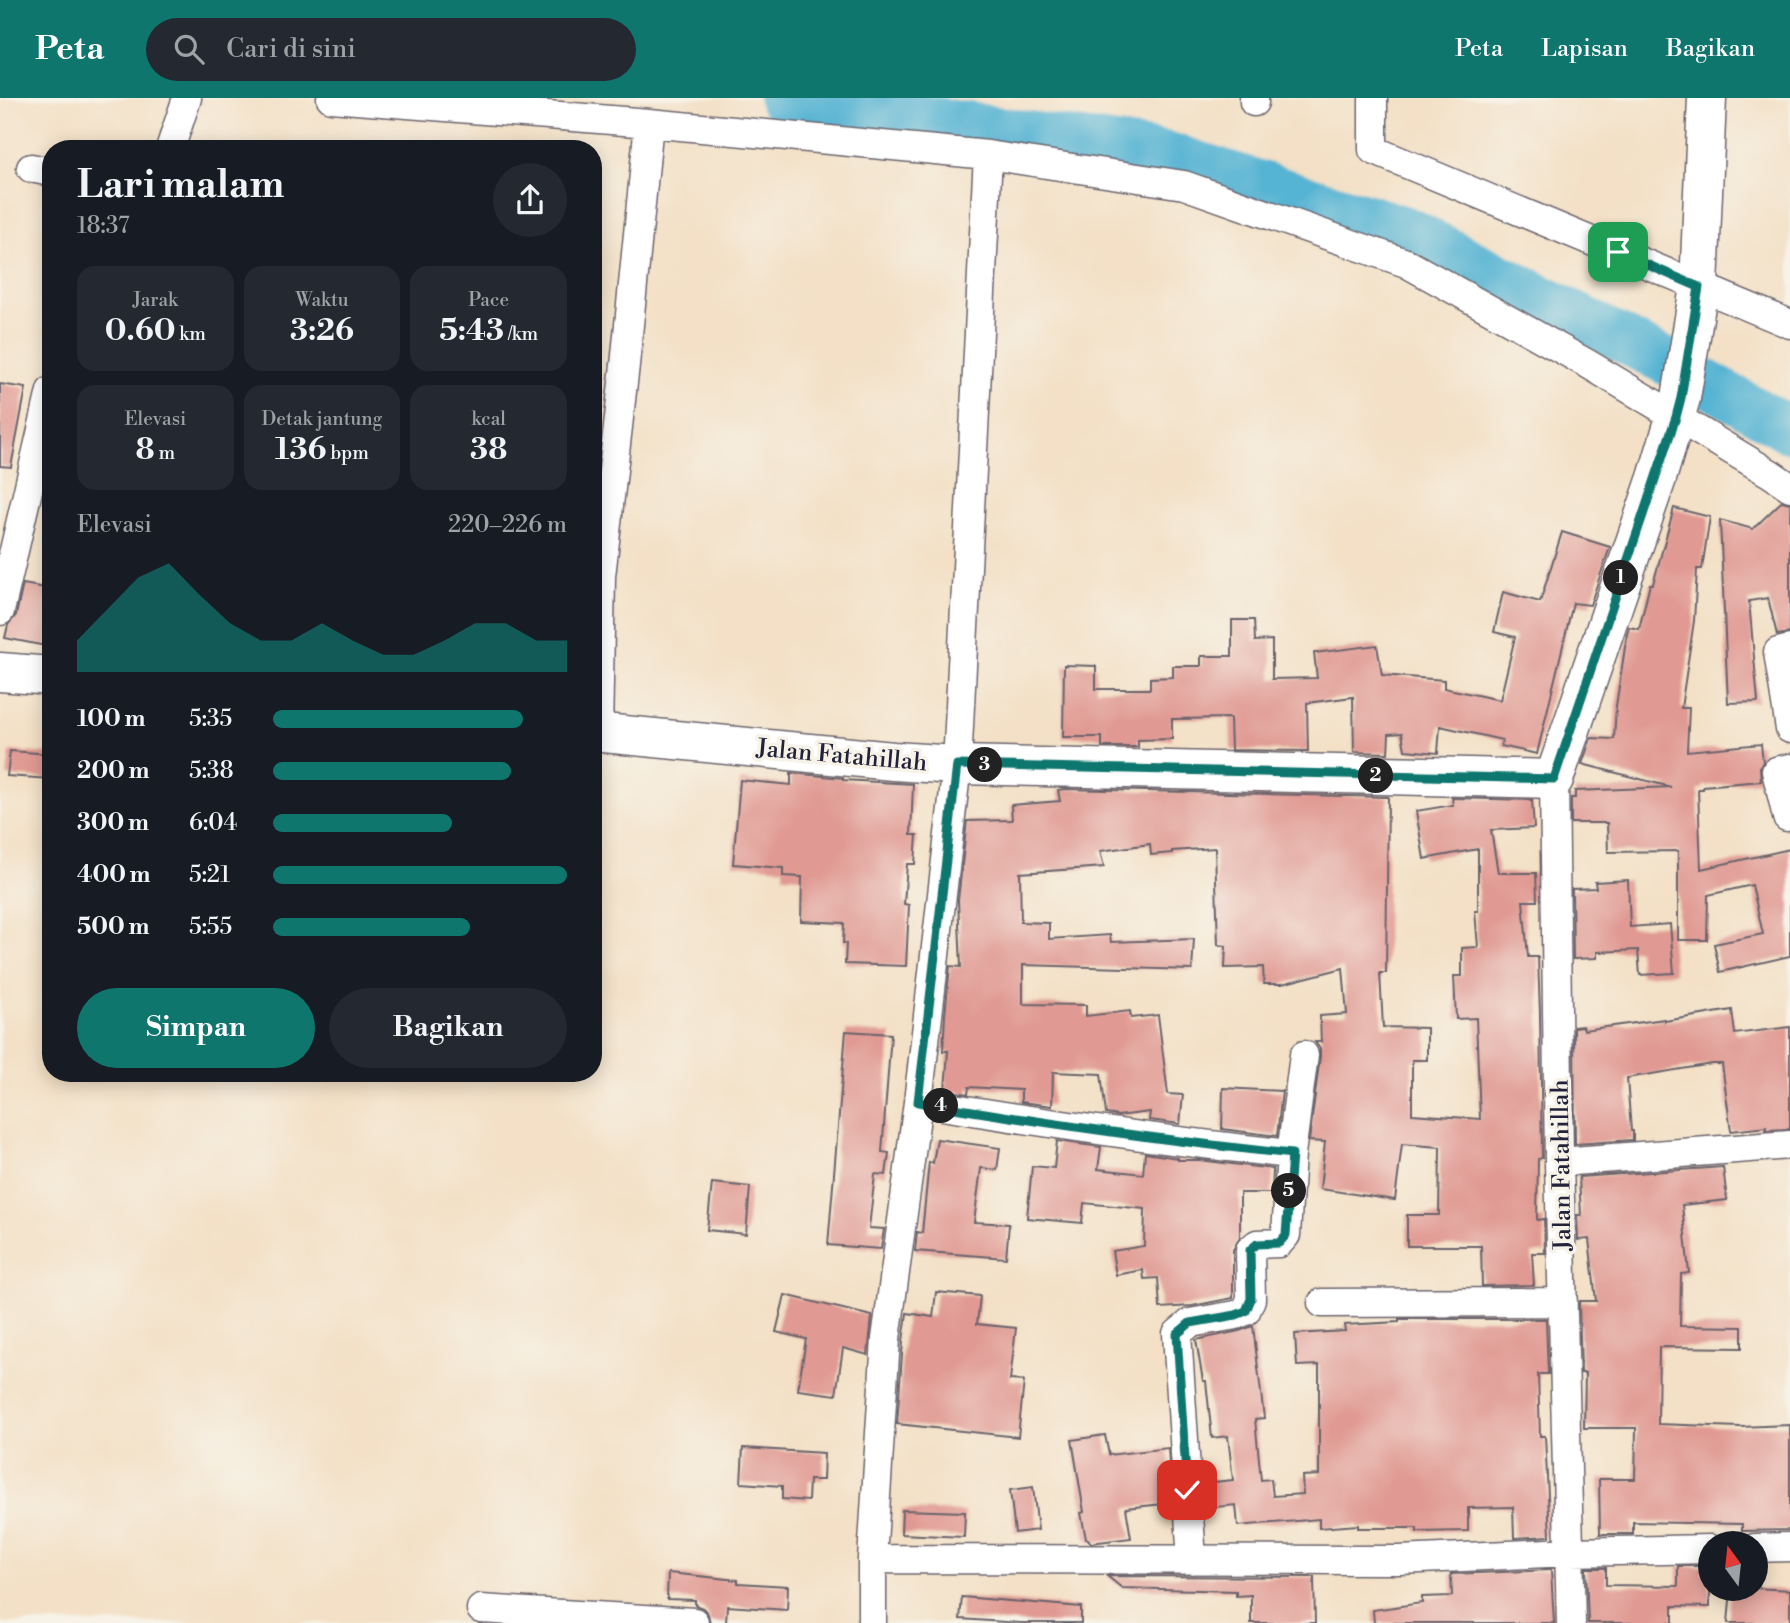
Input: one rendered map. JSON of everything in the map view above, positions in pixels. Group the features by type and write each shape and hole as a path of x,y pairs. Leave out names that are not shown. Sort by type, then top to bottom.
{"street":[{"path":"173,140 187,98"},
{"path":"331,98 649,123 988,155 1184,185 1406,263 1588,364 1679,408 1790,487"},
{"path":"1373,98 1373,150 1698,296 1790,324"},
{"name":"Jalan Fatahillah","path":"1571,1623 1559,1162 1554,779 1679,408 1698,296 1707,98"},
{"path":"602,567 649,123"},
{"path":"872,1623 873,1559 886,1339 918,1102 957,765 988,155"},
{"path":"0,611 42,430"},
{"path":"1790,649 1778,652 1790,729"},
{"path":"0,671 42,675"},
{"name":"Jalan Fatahillah","path":"602,734 957,765 1554,779"},
{"path":"1787,817 1776,771 1790,768"},
{"path":"1192,1560 1177,1334 1190,1323 1246,1311 1251,1299 1250,1250 1257,1244 1279,1243 1286,1235 1304,1055"},
{"path":"918,1102 1088,1130 1292,1154"},
{"path":"1559,1162 1790,1145"},
{"path":"1322,1303 1563,1302"},
{"path":"1768,1548 1790,1547"},
{"path":"873,1559 1399,1560 1698,1549"},
{"path":"481,1609 694,1622"}],"building":[{"path":"0,384 26,388 11,467 0,466"},
{"path":"1782,501 1790,503 1790,633 1777,635 1768,598 1749,601 1758,702 1728,703 1720,520 1753,529"},
{"path":"1674,508 1710,517 1702,569 1697,569 1694,621 1681,708 1689,708 1687,751 1761,744 1763,762 1760,767 1761,781 1703,786 1703,789 1698,789 1701,869 1790,849 1790,956 1720,972 1714,944 1763,934 1752,885 1708,895 1707,940 1678,940 1678,851 1608,852 1607,823 1571,823 1571,798 1575,798 1575,791 1671,787 1582,764 1591,738 1614,739 1627,634 1629,627 1639,629"},
{"path":"1562,532 1610,547 1590,605 1573,603 1537,754 1501,746 1502,740 1440,726 1438,753 1405,750 1402,733 1389,734 1388,753 1354,752 1353,697 1307,703 1308,751 1231,750 1230,718 1172,719 1172,739 1138,740 1138,747 1102,747 1102,737 1063,737 1064,665 1096,666 1096,689 1150,689 1150,678 1173,677 1173,666 1201,666 1201,656 1232,656 1232,620 1254,620 1255,641 1272,640 1272,679 1317,678 1314,653 1377,645 1382,675 1444,680 1444,688 1500,700 1515,637 1494,632 1503,592 1540,602"},
{"path":"23,584 42,587 42,645 5,638 8,625 16,615"},
{"path":"10,751 42,753 42,778 7,776"},
{"path":"791,773 843,780 913,784 911,835 917,835 915,864 907,864 904,904 909,905 906,966 845,964 844,923 801,921 802,877 783,876 783,868 733,864 740,780 791,785"},
{"path":"1058,790 1388,797 1386,973 1380,973 1383,1027 1427,1028 1427,1060 1412,1060 1412,1114 1480,1119 1476,1018 1456,1019 1454,976 1462,976 1462,948 1478,947 1475,911 1478,911 1478,849 1424,859 1416,811 1453,805 1452,798 1532,800 1534,828 1491,830 1498,873 1536,873 1537,901 1523,901 1528,957 1538,957 1540,1014 1542,1158 1538,1159 1537,1220 1544,1219 1545,1253 1532,1253 1534,1285 1482,1286 1481,1246 1407,1246 1407,1215 1439,1215 1440,1147 1402,1144 1395,1200 1320,1189 1325,1142 1309,1141 1320,1057 1320,1049 1315,1042 1321,1042 1320,1016 1347,1014 1343,968 1282,984 1264,984 1263,967 1225,968 1226,946 1218,945 1215,848 1151,855 1150,844 1100,851 1104,867 1020,873 1021,922 1049,923 1049,939 1110,935 1111,942 1194,939 1192,970 1023,965 1023,1004 1086,1005 1086,1016 1130,1011 1131,1018 1158,1015 1168,1094 1183,1095 1180,1124 1149,1120 1150,1112 1118,1116 1106,1114 1101,1074 1053,1072 1052,1106 1021,1102 1021,1090 969,1087 968,1094 945,1090 948,1051 943,1051 945,1015 950,966 961,967 958,900 967,821 1012,820 1011,805 1060,801"},
{"path":"1628,880 1630,927 1670,924 1674,973 1640,975 1638,950 1597,952 1597,958 1573,959 1572,889 1596,888 1595,882"},
{"path":"1732,1010 1735,1034 1790,1027 1790,1129 1766,1130 1766,1127 1731,1131 1722,1064 1712,1064 1627,1078 1633,1140 1575,1144 1574,1027 1583,1026 1584,1030"},
{"path":"846,1031 891,1034 882,1152 889,1153 886,1175 875,1174 869,1228 884,1229 881,1249 828,1245"},
{"path":"1223,1088 1282,1091 1277,1136 1222,1129"},
{"path":"937,1139 1000,1148 997,1170 981,1168 974,1222 1009,1224 1006,1258 915,1251 917,1232 922,1233 929,1162 933,1163"},
{"path":"1057,1141 1101,1147 1098,1169 1143,1174 1145,1153 1178,1160 1273,1169 1272,1193 1240,1193 1240,1237 1233,1250 1233,1298 1192,1306 1160,1308 1158,1278 1144,1279 1143,1270 1116,1275 1112,1251 1144,1246 1145,1209 1084,1203 1082,1223 1027,1218 1032,1166 1054,1168"},
{"path":"1723,1167 1727,1200 1682,1205 1689,1273 1681,1274 1680,1326 1742,1327 1742,1348 1659,1347 1658,1424 1740,1427 1790,1425 1790,1530 1742,1531 1742,1524 1633,1522 1633,1534 1600,1534 1599,1479 1635,1479 1636,1428 1584,1428 1585,1373 1581,1373 1579,1303 1596,1301 1589,1239 1578,1240 1577,1215 1581,1215 1579,1177"},
{"path":"712,1183 750,1187 746,1234 707,1230"},
{"path":"936,1292 980,1296 977,1324 1016,1328 1010,1380 1024,1381 1018,1437 897,1424 907,1313 933,1317"},
{"path":"785,1295 872,1316 868,1355 843,1348 836,1395 798,1390 806,1339 776,1332"},
{"path":"1399,1319 1546,1319 1548,1374 1538,1374 1540,1436 1545,1436 1550,1536 1514,1538 1513,1507 1468,1508 1468,1531 1417,1532 1417,1528 1358,1528 1358,1525 1319,1528 1319,1519 1238,1526 1236,1505 1205,1508 1204,1483 1233,1480 1228,1436 1212,1438 1206,1381 1203,1381 1196,1340 1253,1326 1264,1418 1255,1419 1261,1480 1271,1479 1273,1496 1303,1494 1302,1476 1319,1475 1319,1365 1297,1366 1295,1334 1345,1331 1344,1325 1399,1322"},
{"path":"1105,1435 1109,1455 1168,1448 1172,1503 1126,1508 1131,1538 1091,1543 1086,1539 1081,1513 1084,1512 1072,1440"},
{"path":"743,1448 824,1453 823,1480 809,1480 808,1501 782,1499 782,1486 741,1483"},
{"path":"1033,1487 1038,1530 1015,1533 1010,1490"},
{"path":"902,1510 965,1512 964,1537 901,1534"},
{"path":"1678,1566 1698,1566 1698,1601 1710,1601 1710,1607 1673,1606 1673,1623 1588,1623 1586,1568 1606,1568 1606,1585 1678,1586"},
{"path":"1551,1570 1554,1623 1374,1623 1373,1610 1422,1603 1422,1597 1452,1596 1451,1574"},
{"path":"668,1573 738,1580 738,1583 788,1586 787,1610 727,1606 726,1623 710,1623 708,1614 695,1605 695,1600 667,1599"},
{"path":"1107,1576 1314,1577 1315,1623 1251,1623 1251,1595 1236,1596 1236,1591 1122,1588"},
{"path":"1768,1589 1790,1590 1790,1623 1728,1623 1730,1601 1768,1601"},
{"path":"962,1597 1081,1607 1081,1623 960,1619"}],"waterway":[{"path":"782,98 1167,155 1407,230 1679,368 1790,430"}],"route":[{"path":"1187,1490 1177,1334 1190,1323 1246,1311 1251,1299 1250,1250 1257,1244 1279,1243 1286,1235 1292,1154 1178,1142 918,1102 957,765 1554,779 1676,417 1699,287 1618,252"}]}
